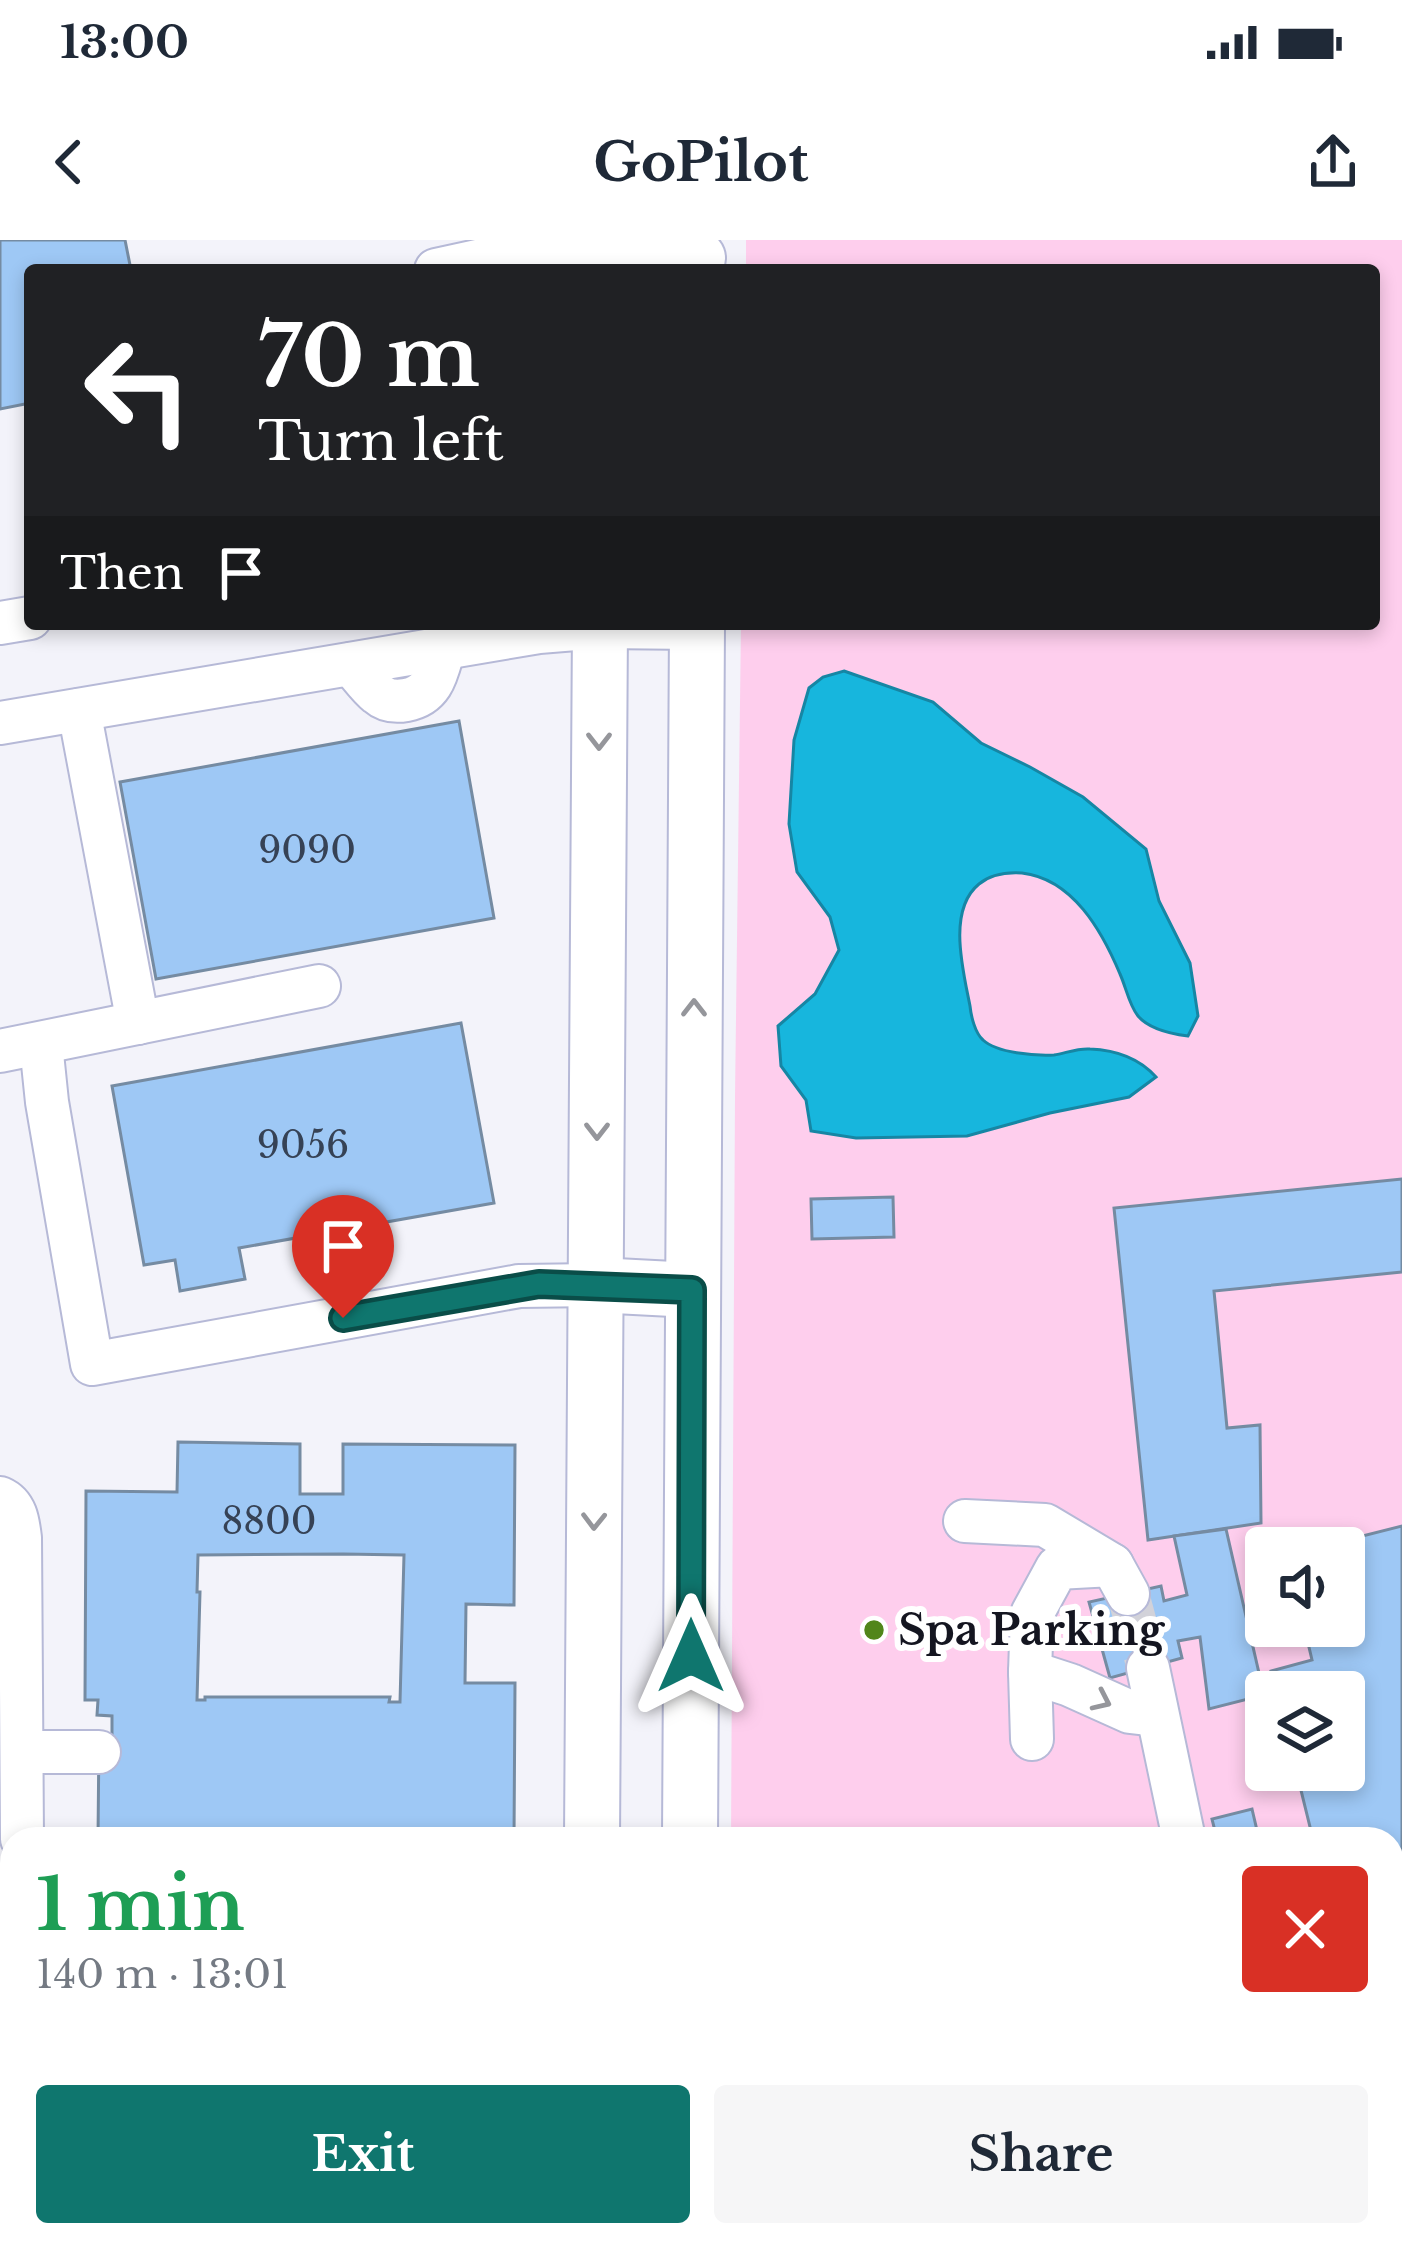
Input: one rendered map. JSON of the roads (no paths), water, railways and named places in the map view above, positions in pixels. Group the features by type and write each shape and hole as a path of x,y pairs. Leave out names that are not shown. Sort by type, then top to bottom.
{"main road":[{"path":"601,255 698,256"},
{"path":"592,1827 600,630"},
{"path":"690,1827 697,630"},
{"path":"596,1285 692,1290"}],"lane":[{"path":"464,264 505,255 601,255"},
{"path":"0,723 351,664 382,698 406,700 429,689 444,647 559,630"},
{"path":"80,710 138,1023"},
{"path":"320,986 20,1047 47,1102 92,1364 519,1286 596,1285"},
{"path":"0,1498 9,1502 18,1523 11,1607 22,1752 22,1827"},
{"path":"964,1521 1045,1525 1120,1580 1057,1568 1016,1539 964,1521"},
{"path":"1032,1738 1032,1615 1057,1568"},
{"path":"1148,1668 1181,1827"},
{"path":"1030,1672 1130,1712 1156,1714"},
{"path":"22,1752 99,1752"}],"water":[{"path":"844,671 933,702 981,743 1083,797 1146,849 1159,901 1190,963 1198,1016 1188,1036 1154,1028 1138,1016 1095,925 1071,896 1040,877 1011,873 979,884 969,895 960,925 971,1015 983,1040 1027,1054 1086,1049 1126,1056 1156,1077 1129,1097 967,1136 856,1138 811,1131 806,1100 781,1066 778,1026 815,994 839,950 830,917 797,872 789,824 794,740 809,688 823,677"}],"tunnel":[{"path":"1128,1594 1148,1668"}],"place":[{"name":"Spa Parking","path":"874,1630"}]}
